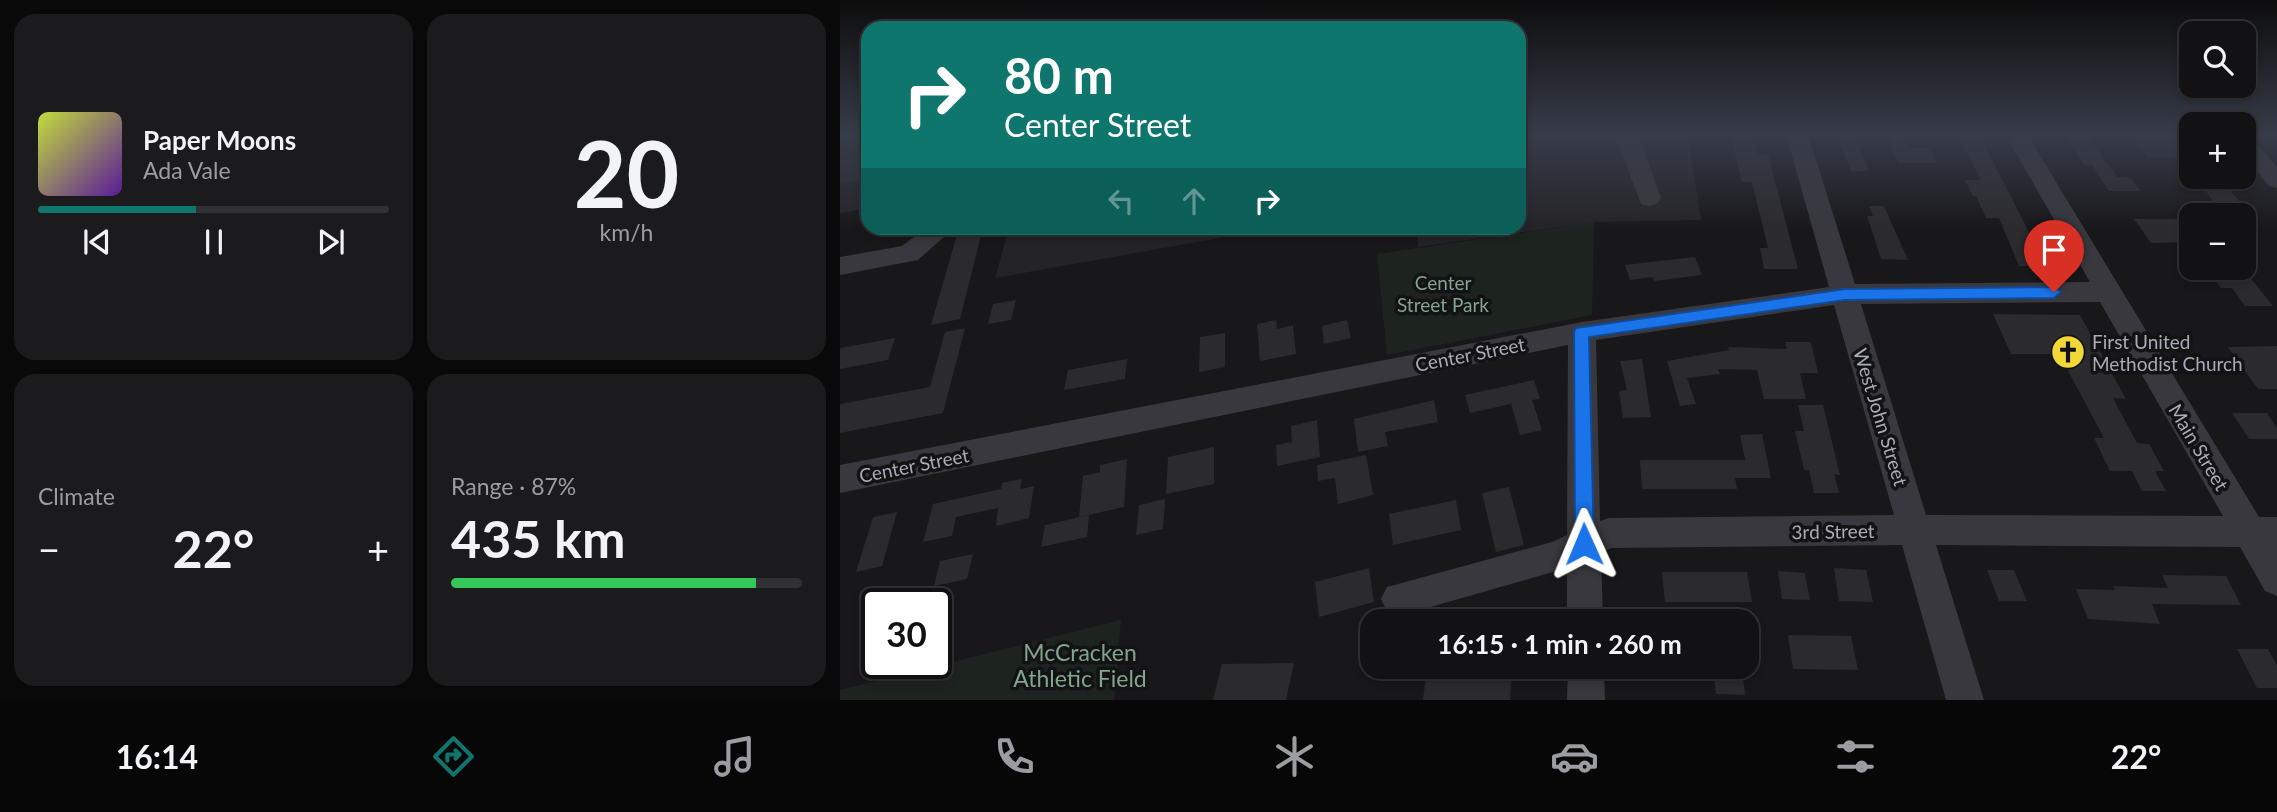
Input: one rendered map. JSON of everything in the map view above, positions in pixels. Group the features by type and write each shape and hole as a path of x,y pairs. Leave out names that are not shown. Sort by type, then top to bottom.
{"street":[{"path":"1638,167 1649,198"},
{"name":"West John Street","path":"1807,167 1965,700"},
{"name":"Main Street","path":"2036,167 2107,292 2263,532 2277,579"},
{"path":"2265,167 2277,181"},
{"path":"840,266 909,254 933,235"},
{"name":"Center Street","path":"840,479 1581,332 1845,294 2107,292"},
{"path":"1581,332 1585,609"},
{"name":"3rd Street","path":"1399,599 1555,557 1609,533 1915,530 2263,532"},
{"path":"1586,679 1586,700"}],"shaded area":[{"path":"840,167 861,167 861,209 840,213"},
{"path":"1526,167 1693,167 1701,220 1594,222 1526,232"},
{"path":"1007,235 1237,235 995,278"},
{"path":"1417,235 1502,235 1418,247"}],"green space":[{"name":"Center Street Park","path":"1594,222 1592,315 1387,355 1377,254 1506,235 1526,235 1526,232"},
{"name":"McCracken Athletic Field","path":"1121,620 1114,700 840,700 840,690 884,679 952,679 952,662"}],"building":[{"path":"840,167 861,167 861,179 840,183"},
{"path":"1738,167 1771,167 1798,269 1764,269 1760,248 1768,248 1752,182 1742,182"},
{"path":"1849,167 1867,167 1869,171 1851,171"},
{"path":"1974,167 1996,167 2036,246 2047,246 2058,266 2019,266 1999,218 1986,218 1965,180 1981,180"},
{"path":"2093,167 2110,167 2117,177 2130,177 2140,191 2109,191"},
{"path":"2205,189 2229,189 2241,203 2214,203"},
{"path":"1869,206 1884,206 1908,260 1881,259 1867,216 1873,216"},
{"path":"2134,219 2178,219 2179,242 2151,243"},
{"path":"957,235 981,235 960,319 931,325"},
{"path":"1695,257 1702,275 1654,281 1653,277 1630,280 1625,265"},
{"path":"2215,280 2252,280 2273,306 2245,306 2232,288 2221,288"},
{"path":"1016,300 1011,320 988,324 993,304"},
{"path":"1993,314 2080,315 2126,399 2113,398 2137,443 2149,444 2164,471 2155,471 2166,491 2142,491 2132,471 2110,471 2094,438 2104,438 2059,354 2011,354"},
{"path":"1276,320 1277,329 1293,325 1296,354 1260,361 1257,324"},
{"path":"1347,320 1351,338 1324,344 1322,326"},
{"path":"965,328 943,413 840,433 840,404 930,387 945,332"},
{"path":"1225,333 1225,367 1199,372 1200,337"},
{"path":"895,338 888,360 840,369 840,348"},
{"path":"1785,342 1811,342 1818,373 1800,373 1806,399 1764,399 1757,370 1718,369 1720,374 1687,378 1696,404 1680,406 1667,361 1729,350 1728,347 1787,349"},
{"path":"2277,346 2277,389 2258,389 2228,347"},
{"path":"1127,359 1125,379 1064,390 1068,370"},
{"path":"1642,359 1651,417 1623,418 1619,391 1627,390 1620,361"},
{"path":"1534,380 1540,399 1532,400 1542,430 1520,435 1511,404 1470,413 1465,395"},
{"path":"1434,400 1438,422 1385,432 1388,446 1358,452 1354,419"},
{"path":"1798,405 1823,405 1840,475 1834,474 1839,493 1814,493 1809,470 1804,470 1795,431 1804,431"},
{"path":"2232,413 2267,413 2277,428 2277,439 2249,439"},
{"path":"1317,420 1320,457 1277,466 1276,445 1292,442 1291,426"},
{"path":"1762,434 1771,478 1735,478 1737,489 1642,489 1640,460 1745,460 1740,435"},
{"path":"1214,447 1214,484 1166,494 1168,457"},
{"path":"1366,455 1373,495 1338,504 1335,478 1318,481 1317,465"},
{"path":"1127,459 1124,507 1079,517 1083,476 1100,472 1100,465"},
{"path":"1022,479 1020,489 1034,486 1029,518 996,526 998,508 956,517 952,536 923,542 933,504 1001,489 1002,483"},
{"path":"1509,487 1524,545 1496,552 1482,493"},
{"path":"1165,499 1163,529 1136,535 1139,505"},
{"path":"1456,500 1461,530 1393,545 1389,514"},
{"path":"897,512 882,566 856,572 873,517"},
{"path":"1089,515 1087,537 1041,547 1045,525"},
{"path":"973,554 967,579 934,586 940,561"},
{"path":"1369,568 1374,602 1319,617 1315,582"},
{"path":"1834,568 1866,570 1873,602 1839,601"},
{"path":"1987,570 2014,570 2027,601 1999,601"},
{"path":"1778,571 1805,573 1810,600 1782,599"},
{"path":"1662,572 1747,572 1752,602 1665,602"},
{"path":"2162,575 2226,576 2241,605 2152,604 2160,624 2088,619 2076,589 2115,590 2113,586 2168,588"},
{"path":"1788,635 1851,636 1858,670 1793,669"},
{"path":"2237,649 2268,649 2277,665 2277,688 2257,688"},
{"path":"1294,663 1286,700 1213,700 1222,664"},
{"path":"1426,679 1511,679 1510,700 1423,700"},
{"path":"1714,679 1743,679 1745,695 1716,694"}],"place":[{"name":"First United Methodist Church","path":"2068,352"}],"route":[{"path":"1584,544 1581,332 1845,294 2054,292"}]}
